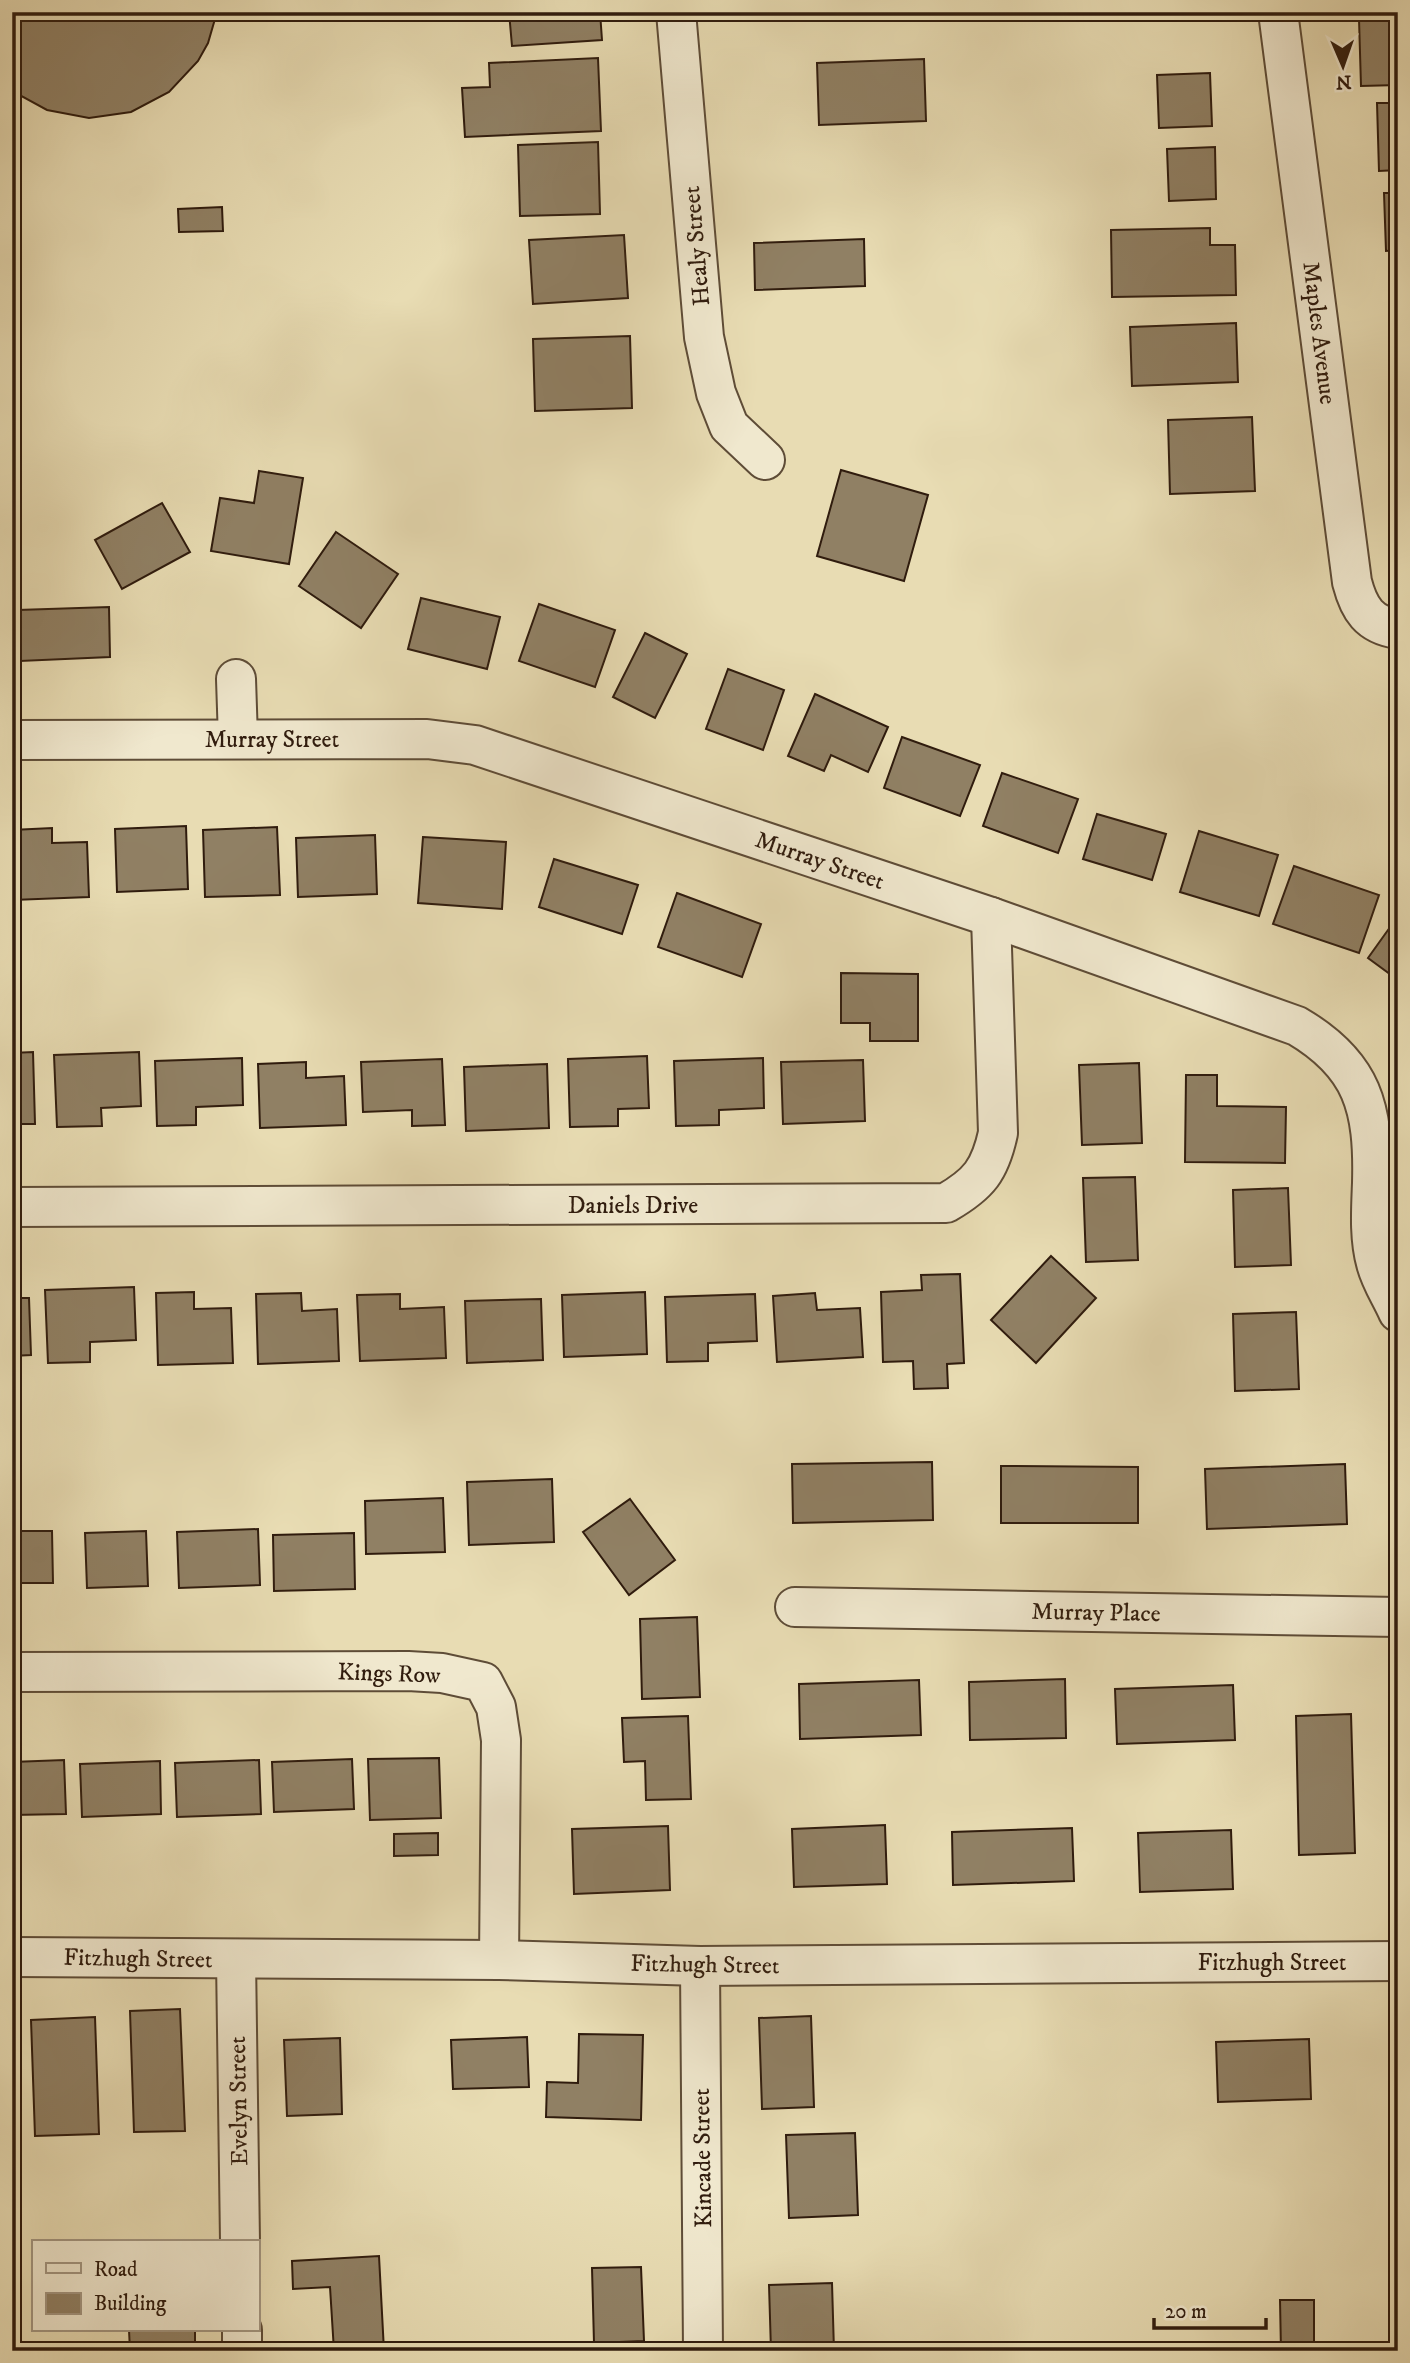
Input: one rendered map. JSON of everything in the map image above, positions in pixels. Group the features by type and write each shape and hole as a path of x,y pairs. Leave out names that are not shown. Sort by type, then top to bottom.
{"street":[{"name":"Healy Street","path":"676,12 704,337 716,393 729,426 765,460"},
{"name":"Maples Avenue","path":"1278,12 1352,582 1359,606 1368,618 1383,627 1398,629"},
{"path":"236,679 239,739"},
{"name":"Murray Street","path":"12,740 427,739 475,745 991,917 1297,1026 1328,1044 1352,1071 1367,1111 1372,1167 1370,1220 1376,1263 1398,1312"},
{"name":"Daniels Drive","path":"12,1207 946,1203 973,1188 992,1160 998,1133 991,917"},
{"name":"Murray Place","path":"795,1607 1398,1617"},
{"name":"Kings Row","path":"12,1672 408,1671 442,1673 483,1682 496,1707 501,1740 499,1960"},
{"name":"Fitzhugh Street","path":"12,1957 499,1960 700,1966 1398,1961"},
{"name":"Evelyn Street","path":"236,1959 240,2240"},
{"name":"Kincade Street","path":"700,1966 704,2351"},
{"path":"242,2332 242,2351"}],"building":[{"path":"12,12 217,12 208,43 198,61 169,92 131,112 89,118 47,110 12,91"},
{"path":"509,12 600,12 602,40 512,46"},
{"path":"1398,17 1398,85 1361,86 1359,19"},
{"path":"598,58 601,131 465,137 462,88 490,87 489,63"},
{"path":"924,59 926,121 819,125 817,63"},
{"path":"1210,73 1212,126 1159,128 1157,75"},
{"path":"1377,103 1398,103 1398,170 1379,171"},
{"path":"598,142 600,214 520,216 518,145"},
{"path":"1215,147 1216,199 1169,201 1167,149"},
{"path":"1384,193 1398,193 1398,250 1386,251"},
{"path":"222,207 223,231 179,232 178,209"},
{"path":"1210,228 1210,245 1235,245 1236,295 1112,297 1111,230"},
{"path":"624,235 628,298 533,304 529,240"},
{"path":"864,239 865,286 755,290 754,243"},
{"path":"1236,323 1238,382 1132,386 1130,327"},
{"path":"630,336 632,408 535,411 533,339"},
{"path":"1252,417 1255,491 1170,494 1168,420"},
{"path":"841,470 928,495 904,581 817,556"},
{"path":"259,471 303,478 289,564 211,551 220,498 254,503"},
{"path":"162,503 190,552 122,589 95,540"},
{"path":"336,532 398,574 361,628 299,586"},
{"path":"421,598 500,617 487,669 408,649"},
{"path":"539,604 615,630 595,687 519,661"},
{"path":"109,607 110,657 20,661 18,610"},
{"path":"645,633 687,654 655,718 613,697"},
{"path":"728,669 784,690 763,750 706,729"},
{"path":"815,694 888,727 868,772 831,755 824,771 788,756"},
{"path":"902,737 980,765 960,816 884,788"},
{"path":"1002,773 1078,799 1058,853 983,826"},
{"path":"1097,814 1166,834 1152,880 1083,859"},
{"path":"186,826 188,889 117,892 115,829"},
{"path":"277,827 280,895 205,897 203,830"},
{"path":"52,828 52,843 87,842 89,897 13,900 12,830"},
{"path":"1199,831 1278,855 1259,916 1180,892"},
{"path":"375,835 377,894 298,897 296,838"},
{"path":"423,837 506,842 502,909 418,903"},
{"path":"554,859 638,885 622,934 539,907"},
{"path":"1294,866 1379,895 1359,953 1273,924"},
{"path":"677,893 761,924 742,977 658,947"},
{"path":"1398,916 1398,980 1368,958"},
{"path":"841,973 918,974 918,1041 870,1041 870,1023 841,1023"},
{"path":"33,1052 35,1124 12,1124 12,1053"},
{"path":"139,1052 141,1106 101,1108 102,1126 57,1127 54,1055"},
{"path":"647,1056 649,1108 618,1109 618,1126 570,1127 568,1059"},
{"path":"242,1058 243,1105 196,1107 196,1125 157,1126 155,1061"},
{"path":"763,1058 764,1108 719,1110 719,1125 676,1126 674,1061"},
{"path":"442,1059 445,1125 412,1126 412,1110 363,1112 361,1062"},
{"path":"863,1060 865,1121 783,1124 781,1062"},
{"path":"306,1062 306,1078 344,1076 346,1125 260,1128 258,1064"},
{"path":"1139,1063 1142,1143 1082,1145 1079,1065"},
{"path":"547,1064 549,1128 466,1131 464,1067"},
{"path":"1186,1075 1217,1075 1217,1106 1286,1107 1285,1163 1185,1162"},
{"path":"1135,1177 1138,1260 1086,1262 1083,1178"},
{"path":"1288,1188 1291,1265 1235,1267 1233,1190"},
{"path":"1051,1256 1096,1298 1036,1363 991,1320"},
{"path":"960,1274 964,1363 947,1364 948,1388 914,1389 913,1361 883,1362 881,1292 922,1290 921,1275"},
{"path":"134,1287 136,1340 90,1342 90,1362 48,1363 45,1290"},
{"path":"194,1292 194,1309 231,1308 233,1363 158,1365 156,1293"},
{"path":"645,1292 647,1354 564,1357 562,1295"},
{"path":"301,1293 302,1311 337,1309 339,1361 258,1364 256,1294"},
{"path":"815,1293 817,1310 860,1308 863,1357 777,1362 773,1296"},
{"path":"400,1294 400,1309 444,1307 446,1358 360,1361 357,1295"},
{"path":"755,1294 757,1341 708,1343 708,1361 667,1362 665,1297"},
{"path":"12,1298 29,1298 31,1355 12,1356"},
{"path":"541,1299 543,1360 467,1363 465,1301"},
{"path":"1296,1312 1299,1389 1235,1391 1233,1314"},
{"path":"932,1462 933,1520 793,1523 792,1464"},
{"path":"1345,1464 1347,1524 1207,1529 1205,1469"},
{"path":"1001,1466 1138,1467 1138,1523 1001,1523"},
{"path":"552,1479 554,1542 469,1545 467,1482"},
{"path":"443,1498 445,1552 366,1554 365,1501"},
{"path":"630,1499 675,1560 629,1595 583,1532"},
{"path":"258,1529 260,1585 179,1588 177,1532"},
{"path":"12,1531 52,1531 53,1583 12,1583"},
{"path":"146,1531 148,1586 87,1588 85,1533"},
{"path":"354,1533 355,1589 274,1591 273,1535"},
{"path":"697,1617 700,1697 642,1699 640,1619"},
{"path":"1065,1679 1066,1738 970,1740 969,1682"},
{"path":"919,1680 921,1735 800,1739 799,1684"},
{"path":"1233,1685 1235,1740 1117,1744 1115,1689"},
{"path":"1351,1714 1355,1853 1299,1855 1296,1716"},
{"path":"688,1716 691,1799 646,1800 645,1761 624,1762 622,1718"},
{"path":"439,1758 441,1818 370,1820 368,1759"},
{"path":"352,1759 354,1809 274,1812 272,1762"},
{"path":"64,1760 66,1814 12,1815 12,1762"},
{"path":"259,1760 261,1814 177,1817 175,1763"},
{"path":"160,1761 161,1814 82,1817 80,1764"},
{"path":"885,1825 887,1884 794,1887 792,1829"},
{"path":"668,1826 670,1890 574,1894 572,1829"},
{"path":"1072,1828 1074,1881 953,1885 952,1832"},
{"path":"1231,1830 1233,1889 1140,1892 1138,1833"},
{"path":"438,1833 438,1855 394,1856 394,1834"},
{"path":"180,2009 185,2131 134,2132 130,2011"},
{"path":"811,2016 814,2107 762,2109 759,2018"},
{"path":"95,2017 99,2134 35,2136 31,2020"},
{"path":"579,2034 643,2035 641,2120 546,2117 547,2082 578,2083"},
{"path":"527,2037 529,2087 453,2089 451,2040"},
{"path":"340,2038 342,2114 287,2116 284,2040"},
{"path":"1309,2039 1311,2099 1218,2102 1216,2042"},
{"path":"855,2133 858,2215 789,2218 786,2135"},
{"path":"379,2256 384,2351 334,2351 330,2287 293,2289 292,2261"},
{"path":"641,2267 644,2341 594,2343 592,2268"},
{"path":"832,2283 834,2351 771,2351 769,2285"},
{"path":"1280,2300 1314,2300 1314,2351 1281,2351"},
{"path":"129,2332 195,2332 195,2351 130,2351"}]}
